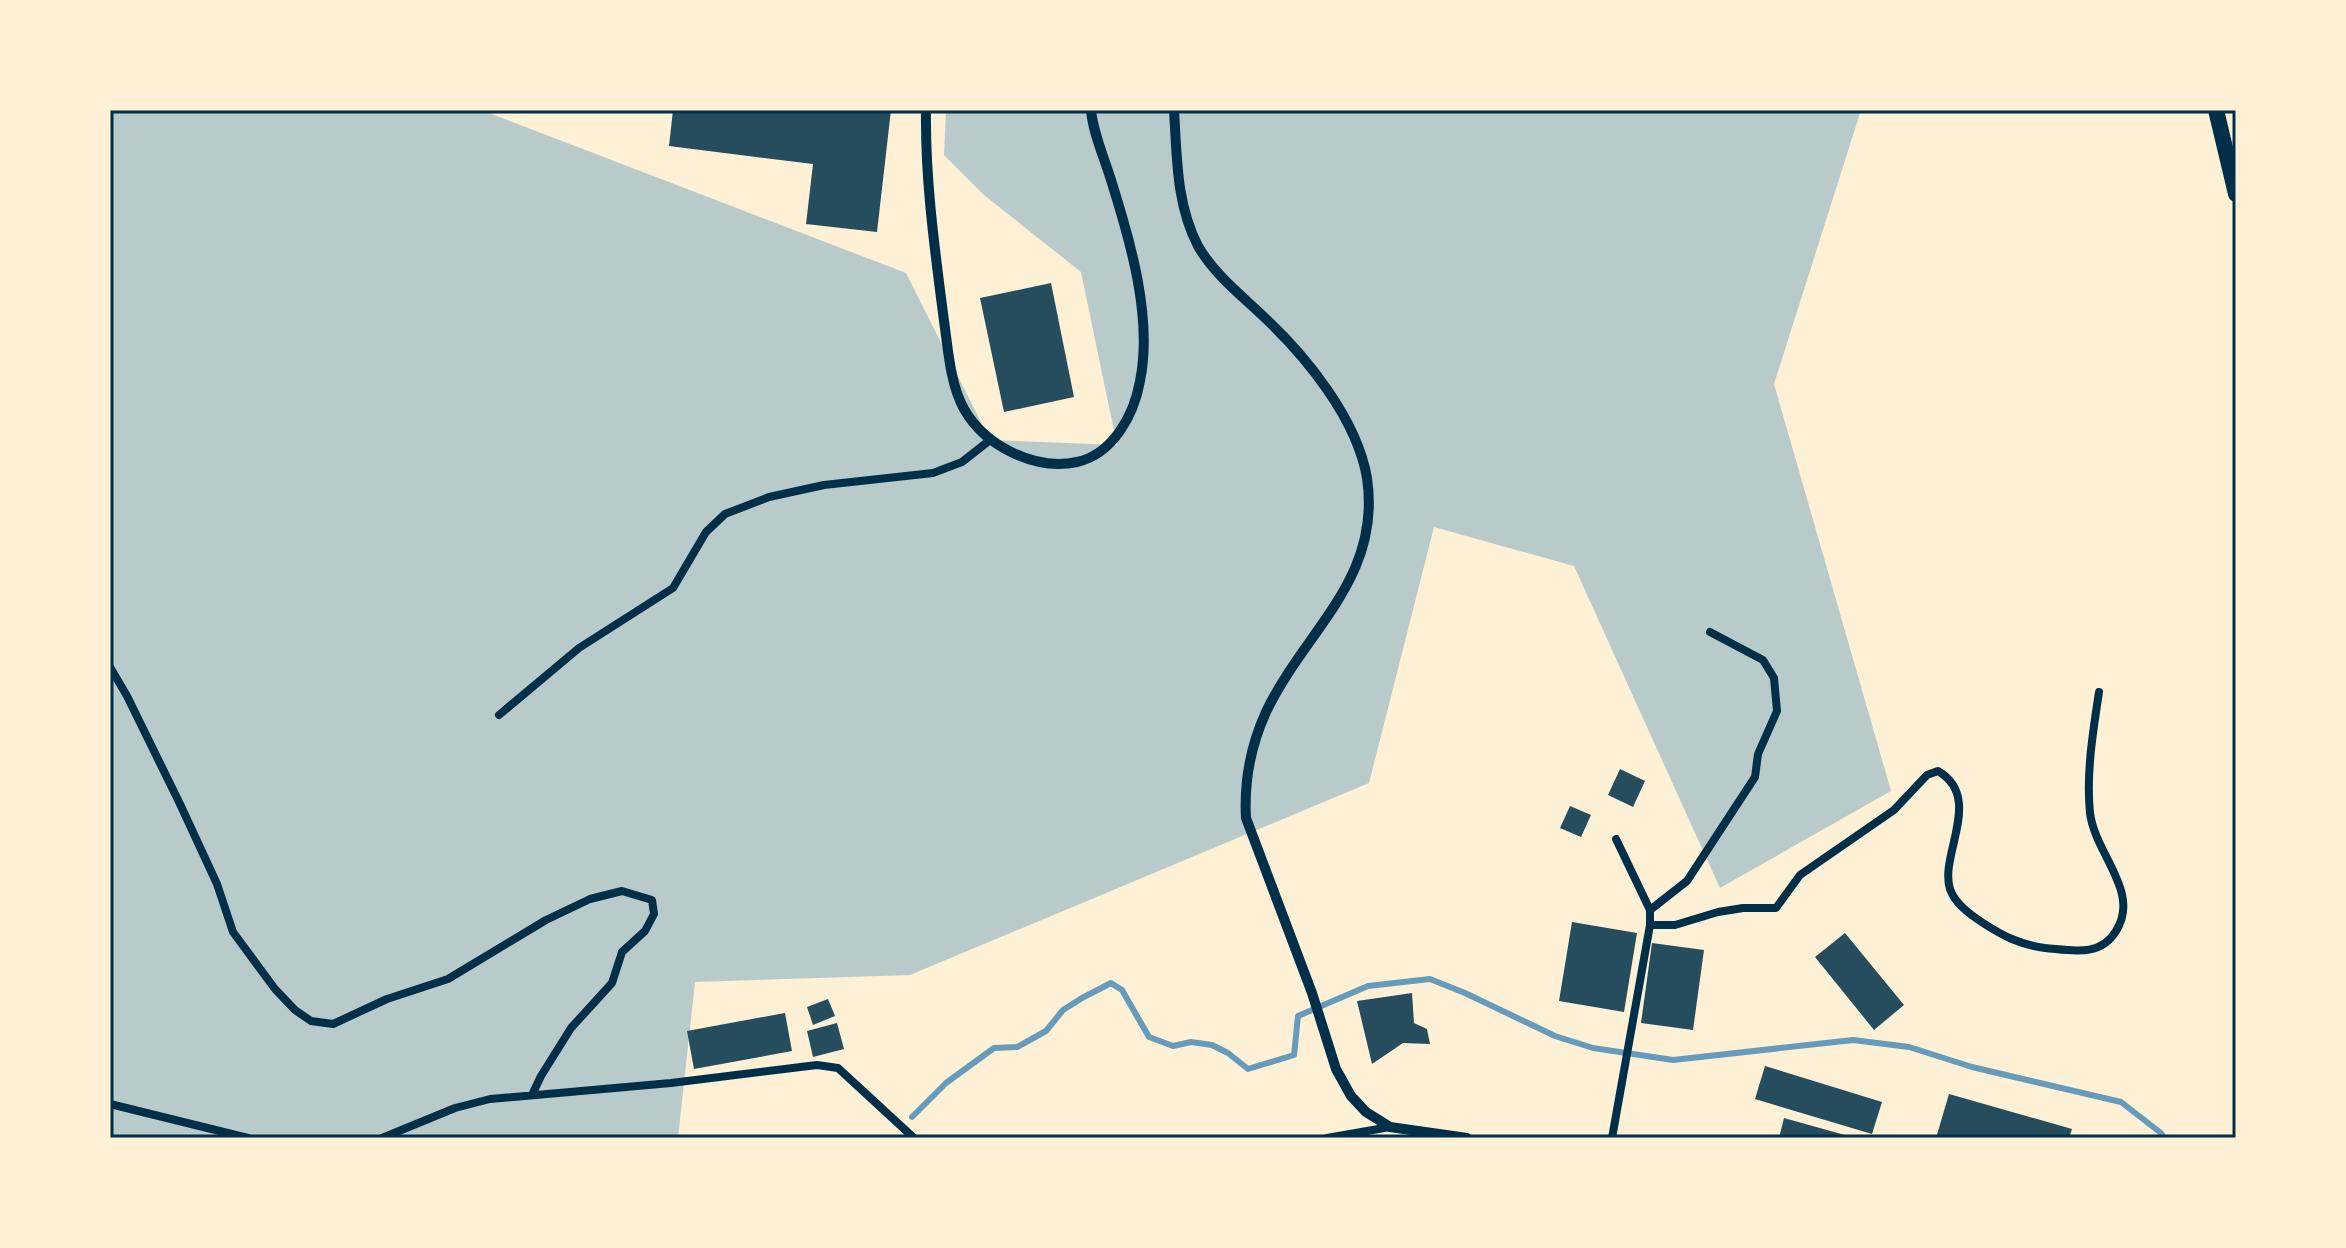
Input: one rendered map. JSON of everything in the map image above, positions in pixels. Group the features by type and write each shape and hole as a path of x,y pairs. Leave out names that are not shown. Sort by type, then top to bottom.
{"highway":[{"path":"2216,110 2236,194"}],"street":[{"path":"926,110 934,246 949,353 962,407 990,440 1035,461 1075,463 1092,458 1117,436 1130,414 1140,381 1144,337 1125,225 1091,110"},
{"path":"1174,110 1179,189 1196,242 1207,261 1295,346 1316,372 1351,434 1366,475 1369,508 1365,541 1351,580 1266,712 1255,742 1245,795 1246,818 1312,993 1336,1069 1351,1096 1366,1112 1390,1127"},
{"path":"499,715 579,648 673,588 706,532 725,514 769,497 824,485 933,473 962,462 990,440"},
{"path":"1650,910 1687,881 1755,777 1758,754 1777,711 1774,678 1763,660 1710,632"},
{"path":"110,667 180,804 217,884 233,932 275,989 295,1010 311,1021 333,1024 387,999 448,979 546,920 590,899 622,891 652,900 654,914 645,931 622,952 612,983 571,1028 532,1095"},
{"path":"1650,925 1675,925 1743,908 1776,908 1800,875 1894,810 1927,775 1938,771 1948,777 1957,789 1950,889 1967,912 2007,939 2021,943 2084,952 2101,946 2114,934 2126,913 2122,892 2099,844 2090,815 2091,748 2099,692"},
{"path":"1612,1138 1650,925 1650,910 1616,839"},
{"path":"382,1138 455,1108 490,1099 671,1083 817,1065 838,1068 914,1138"},
{"path":"110,1104 248,1138"},
{"path":"1327,1138 1390,1127 1467,1138"}],"shaded area":[{"path":"110,110 481,110 906,273 990,440 1117,445 1081,272 984,195 944,155 946,110 1861,110 1774,384 1891,791 1720,888 1574,566 1434,527 1369,783 910,975 695,982 678,1138 110,1138"}],"building":[{"path":"673,110 891,110 877,232 806,224 813,164 669,146"},
{"path":"1051,283 1074,397 1004,412 980,298"},
{"path":"1620,769 1645,781 1633,807 1608,795"},
{"path":"1570,806 1591,815 1581,837 1560,828"},
{"path":"1572,922 1637,933 1624,1012 1559,1001"},
{"path":"1845,933 1904,1005 1874,1030 1815,957"},
{"path":"1652,943 1704,950 1693,1030 1641,1023"},
{"path":"1412,993 1414,1023 1427,1029 1430,1044 1403,1043 1372,1064 1357,1001"},
{"path":"828,999 835,1016 813,1025 807,1007"},
{"path":"785,1013 792,1051 694,1069 687,1031"},
{"path":"837,1023 844,1049 813,1057 807,1031"},
{"path":"1765,1066 1882,1102 1872,1134 1755,1099"},
{"path":"1949,1094 2072,1129 2069,1138 1936,1138"},
{"path":"1784,1118 1852,1137 1852,1138 1779,1138"}],"waterway":[{"path":"912,1117 946,1083 994,1048 1017,1047 1046,1031 1063,1010 1111,983 1122,990 1149,1037 1173,1046 1191,1042 1212,1045 1248,1069 1294,1055 1298,1016 1368,986 1430,979 1555,1036 1593,1048 1673,1060 1853,1040 1909,1047 1972,1067 2121,1102 2164,1138"}]}
